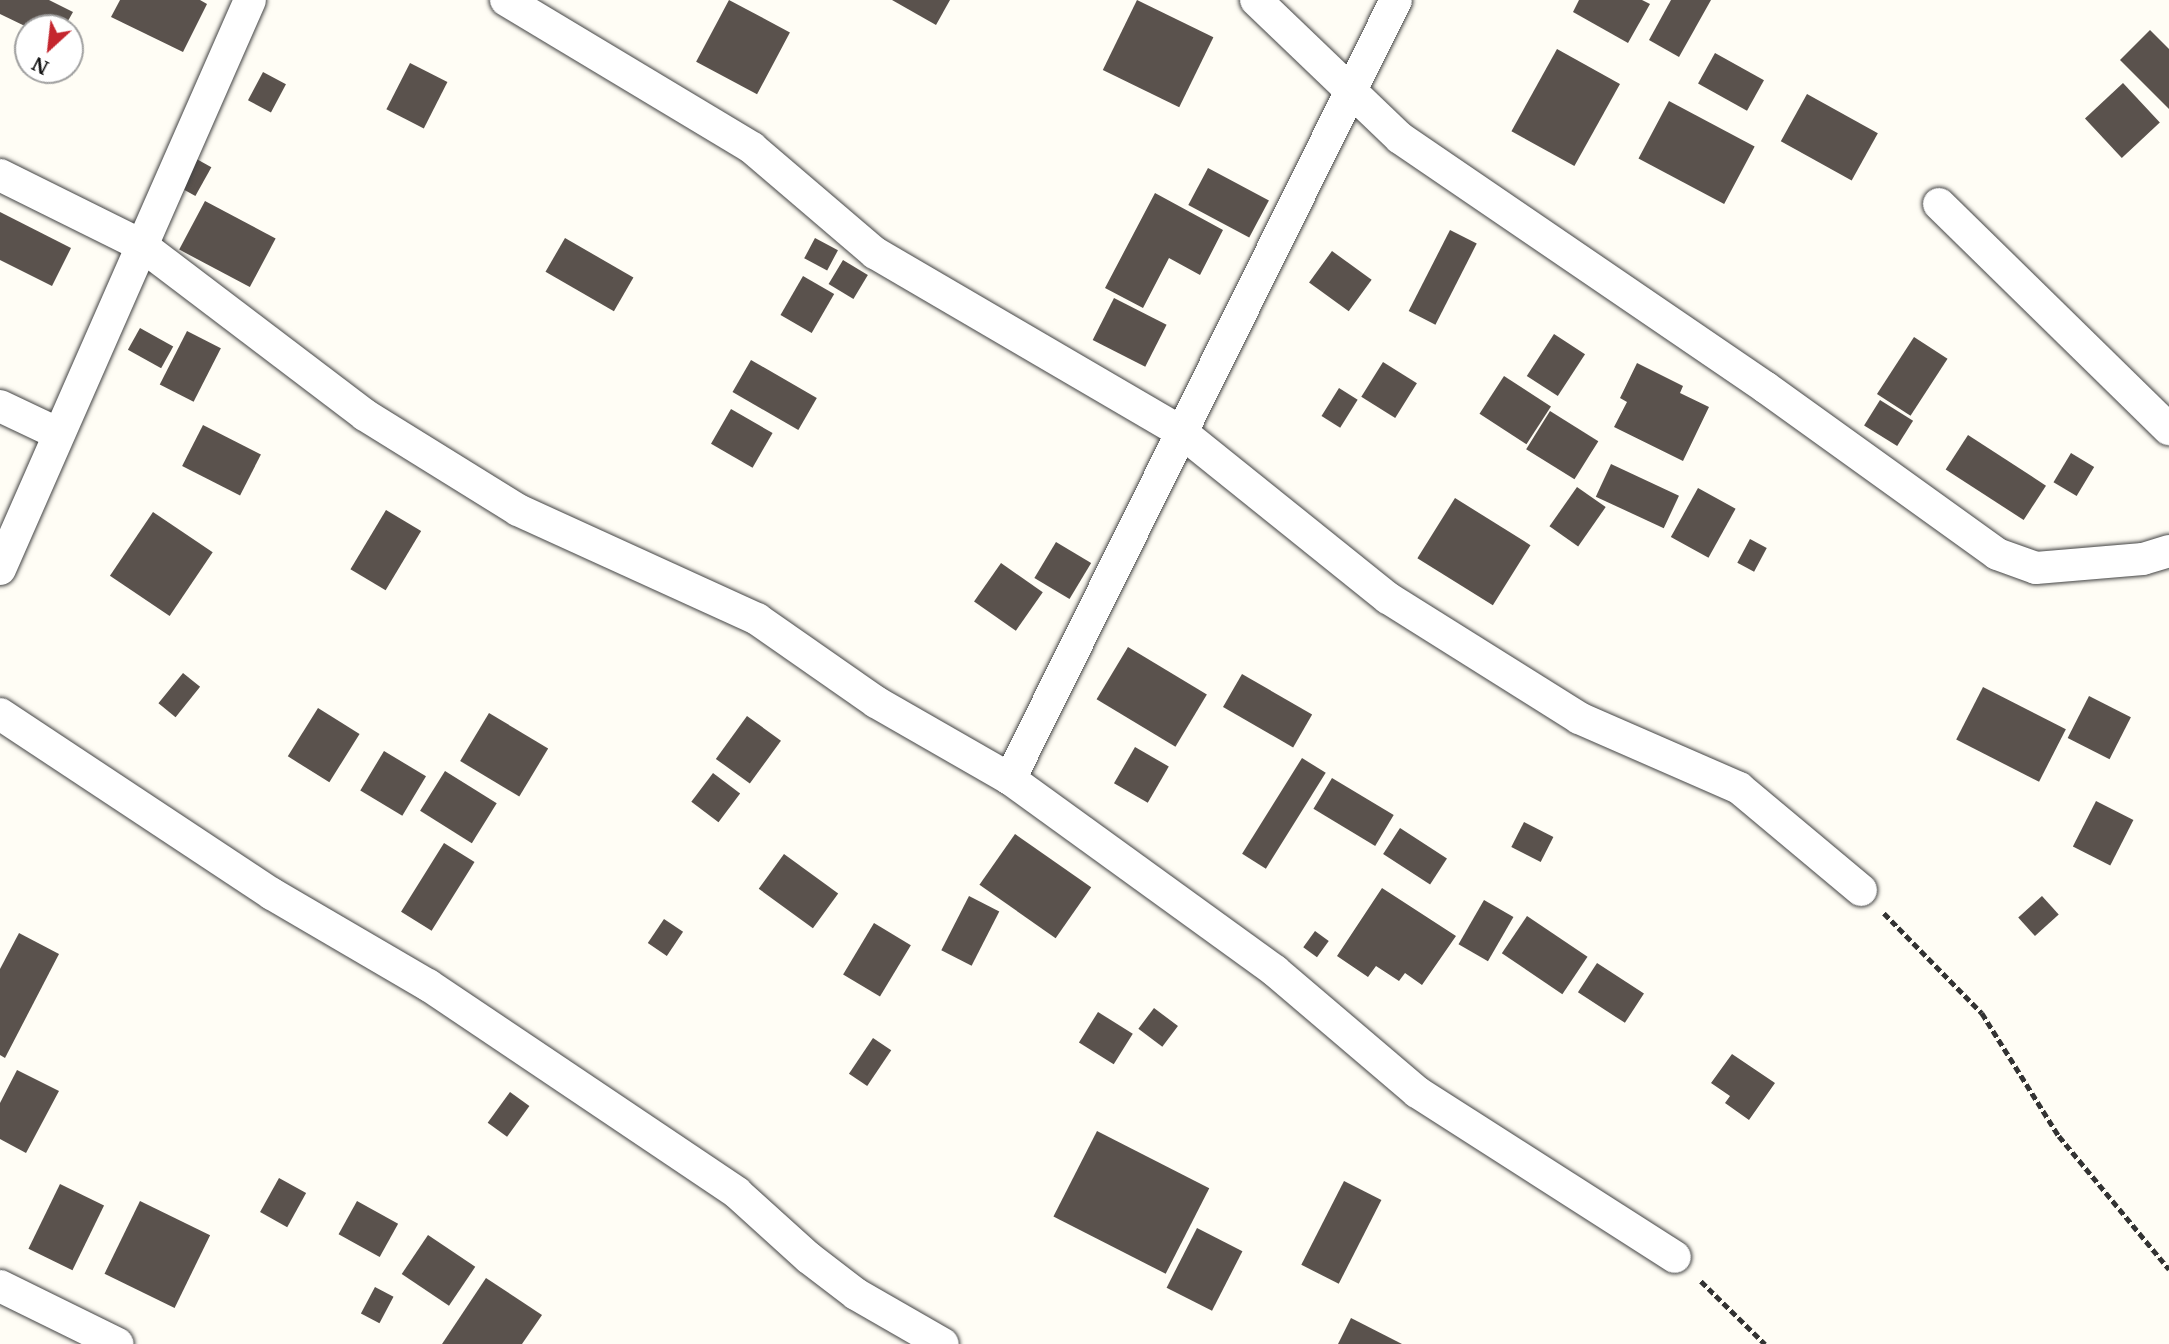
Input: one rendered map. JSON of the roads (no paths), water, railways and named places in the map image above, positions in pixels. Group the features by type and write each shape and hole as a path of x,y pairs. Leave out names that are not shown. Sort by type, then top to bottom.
{"street":[{"path":"0,569 57,433 250,0"},
{"path":"506,0 752,148 875,253 1180,431 1388,598 1579,719 1739,789 1861,890"},
{"path":"1256,0 1400,138 1765,387 1997,554 2036,568 2143,559 2169,551"},
{"path":"1010,779 1348,90 1396,0"},
{"path":"0,175 141,244 365,415 506,503 757,619 876,702 1010,779 1275,971 1417,1092 1675,1257"},
{"path":"1940,204 2169,429"},
{"path":"0,406 57,433"},
{"path":"0,714 272,894 439,993 737,1192 809,1258 856,1293 943,1344"},
{"path":"0,1286 118,1344"}]}
